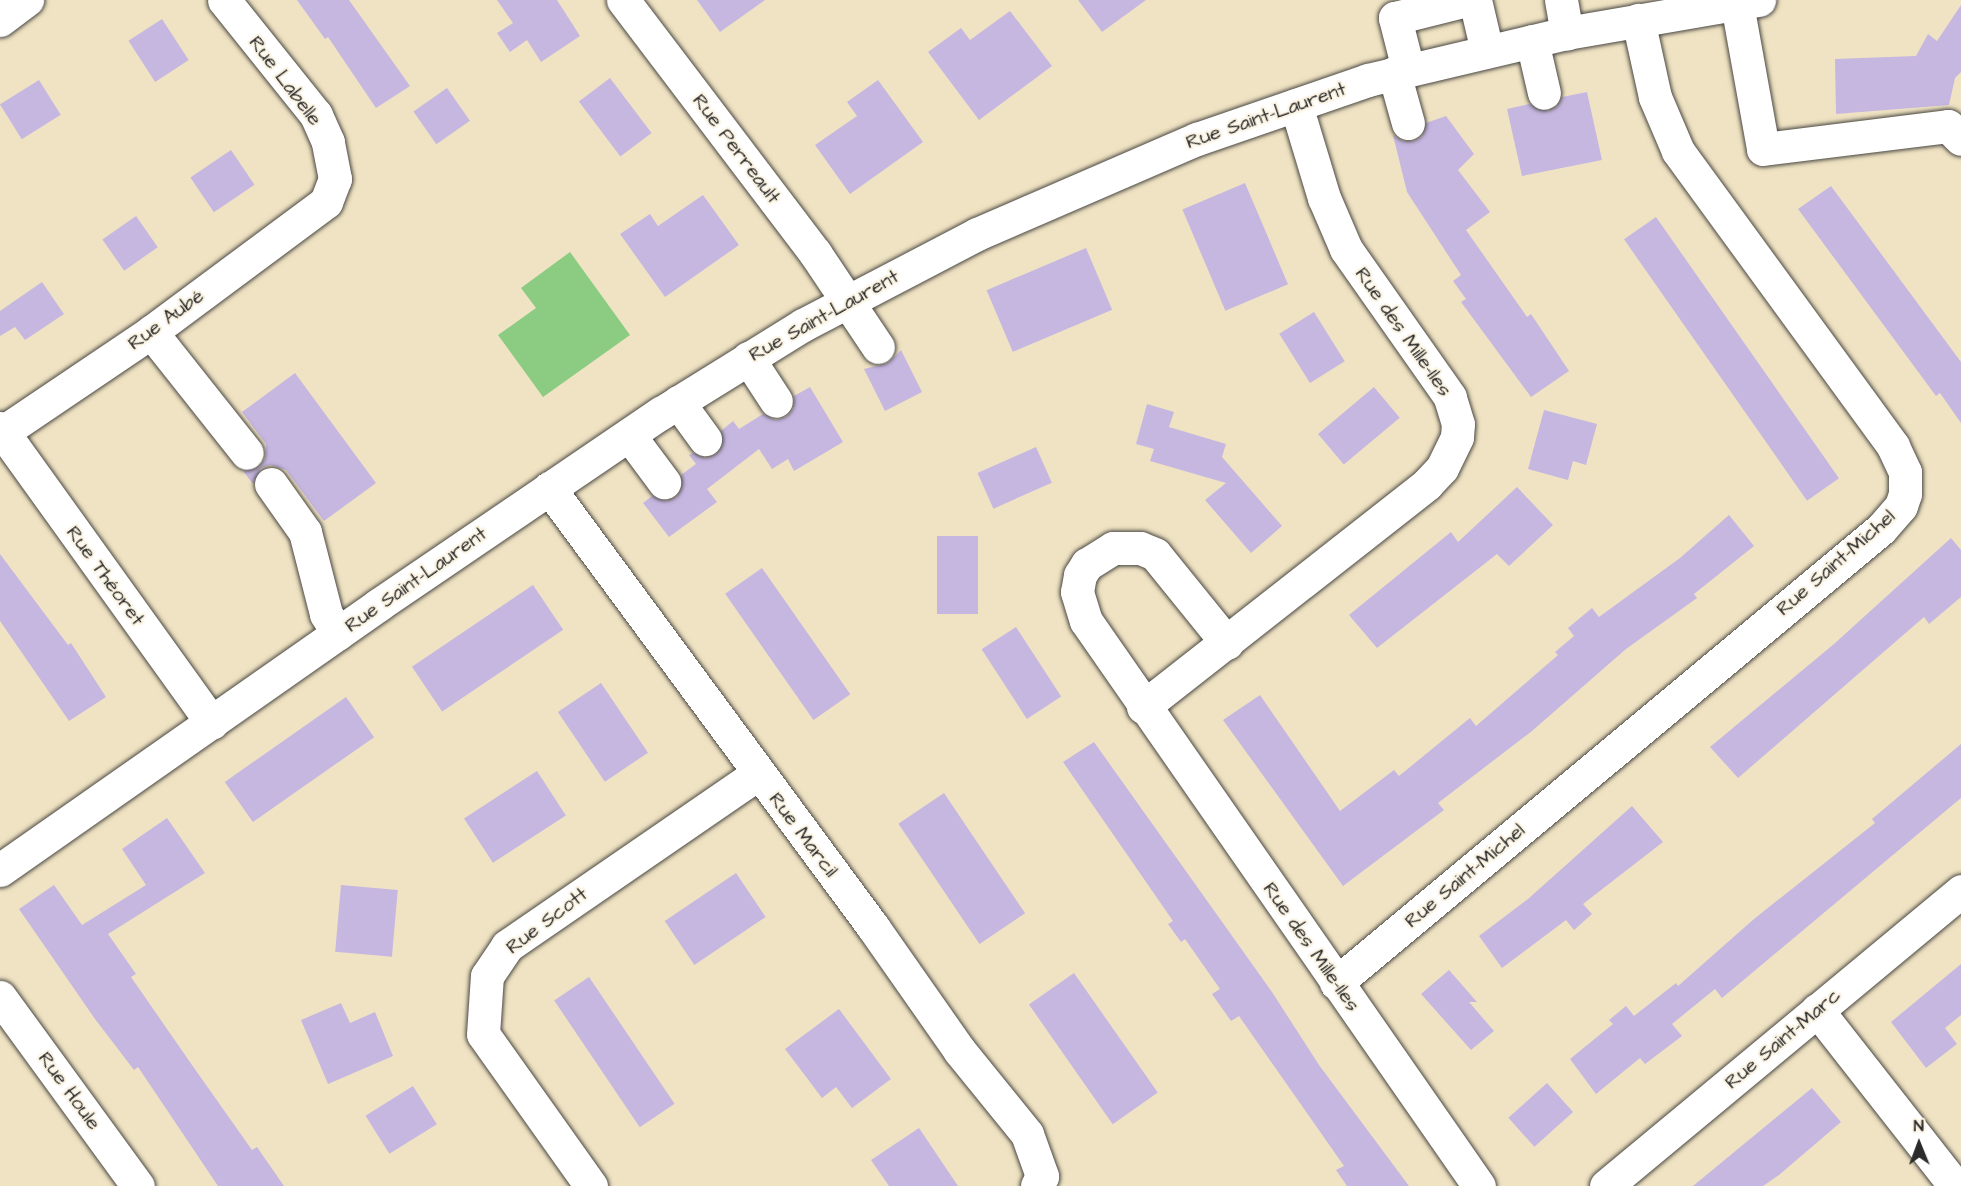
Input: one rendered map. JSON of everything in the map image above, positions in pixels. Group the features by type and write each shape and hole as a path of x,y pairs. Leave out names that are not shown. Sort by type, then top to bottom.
{"street":[{"path":"0,20 27,0"},
{"name":"Rue Labelle","path":"224,0 316,115 328,142 335,179 326,202"},
{"name":"Rue Perreault","path":"623,0 815,253 844,302 878,347"},
{"path":"1408,123 1395,18 1467,0"},
{"path":"1475,0 1487,51"},
{"path":"1561,0 1567,33"},
{"path":"1748,2 1763,149 1948,126 1961,139"},
{"name":"Rue Saint-Laurent","path":"0,870 549,488 678,402 844,302 977,234 1082,186 1197,139 1401,71 1567,33 1638,20 1692,6 1748,2"},
{"name":"Rue Saint-Michel","path":"1336,983 1881,529 1901,506 1905,494 1905,472 1893,446 1678,151 1655,98 1638,20"},
{"path":"1532,41 1544,93"},
{"name":"Rue des Mille-Iles","path":"1143,707 1427,484 1442,468 1456,437 1458,424 1450,397 1346,249 1324,198 1296,105"},
{"name":"Rue Aubé","path":"2,430 151,332 326,202"},
{"path":"151,332 196,393 247,453"},
{"path":"748,358 776,401"},
{"path":"678,402 705,439"},
{"name":"Rue Théoret","path":"2,430 212,723"},
{"path":"629,435 664,482"},
{"path":"271,484 305,532 326,614 338,634"},
{"name":"Rue Marcil","path":"549,488 757,774 873,927 959,1050 1027,1134 1042,1176 1037,1186"},
{"name":"Rue des Mille-Iles","path":"1227,643 1155,554 1126,546 1099,554 1080,575 1079,606 1143,707 1479,1186"},
{"name":"Rue Scott","path":"591,1186 483,1034 487,976 507,946 757,774"},
{"name":"Rue Saint-Marc","path":"1606,1186 1961,891"},
{"name":"Rue Houle","path":"0,997 138,1186"},
{"path":"1817,1010 1955,1186"}],"green space":[{"path":"570,252 630,335 543,397 498,335 536,308 521,288"}],"building":[{"path":"297,0 349,0 410,86 376,108 328,37 325,39"},
{"path":"497,0 557,0 580,36 541,62 527,40 510,52 497,33 513,23"},
{"path":"697,0 765,0 720,32"},
{"path":"1078,0 1146,0 1102,32"},
{"path":"1961,5 1961,72 1955,78 1949,105 1836,114 1835,59 1916,56 1928,34 1937,41"},
{"path":"1010,11 1052,66 979,120 928,52 961,28 970,40"},
{"path":"162,19 189,60 155,82 128,41"},
{"path":"610,78 652,133 620,157 579,101"},
{"path":"39,80 61,115 22,139 0,104"},
{"path":"878,80 923,142 850,194 815,145 857,116 847,102"},
{"path":"447,88 470,121 436,144 413,112"},
{"path":"1587,92 1602,160 1522,176 1507,109 1529,104 1548,111 1557,106 1562,97"},
{"path":"1446,116 1474,154 1458,170 1490,212 1466,230 1527,317 1531,314 1569,371 1531,397 1461,302 1466,299 1453,281 1461,275 1407,192 1393,135 1403,141 1414,141 1422,136 1426,123"},
{"path":"231,150 254,185 214,212 190,177"},
{"path":"1245,183 1288,284 1225,311 1182,210"},
{"path":"1831,186 1961,362 1961,423 1940,393 1936,396 1798,209"},
{"path":"703,195 739,245 665,297 620,234 650,214 658,226"},
{"path":"136,216 158,247 124,271 102,240"},
{"path":"1656,217 1839,478 1807,501 1624,239"},
{"path":"1086,248 1112,310 1013,352 987,290"},
{"path":"42,282 64,314 25,340 15,327 0,336 0,311"},
{"path":"1314,312 1345,361 1310,383 1279,334"},
{"path":"901,350 922,392 885,411 864,369 888,363"},
{"path":"295,373 376,483 324,521 286,470 270,465 261,468 253,484 243,471 259,467 265,459 266,444 242,412"},
{"path":"810,387 843,442 794,471 788,459 772,469 759,449 707,489 717,502 669,537 643,503 652,496 666,501 676,497 681,489 681,475 696,464 689,455 693,453 706,458 716,454 722,446 721,431 733,421 739,429 763,414 776,420 786,417 793,409 794,396"},
{"path":"1374,387 1400,418 1344,465 1318,434"},
{"path":"1147,404 1174,412 1169,427 1226,444 1222,457 1282,526 1251,553 1205,500 1226,483 1150,461 1154,449 1136,444"},
{"path":"1544,410 1597,424 1586,465 1573,461 1568,480 1528,469"},
{"path":"1036,447 1052,483 993,509 978,473"},
{"path":"1517,487 1553,525 1509,566 1497,554 1377,648 1349,615 1451,532 1458,542"},
{"path":"1729,515 1754,546 1694,594 1697,598 1626,649 1532,731 1438,803 1444,810 1343,886 1223,720 1260,695 1340,811 1394,770 1399,776 1470,718 1476,726 1558,655 1555,652 1574,636 1568,628 1592,608 1599,617 1680,558"},
{"path":"937,536 978,536 978,614 937,614"},
{"path":"1951,538 1961,550 1961,597 1929,624 1924,617 1738,778 1710,747 1834,644"},
{"path":"0,554 68,645 71,643 106,697 69,721 0,621"},
{"path":"762,568 850,694 813,720 725,594"},
{"path":"533,585 563,630 442,711 412,667"},
{"path":"1016,627 1061,697 1027,719 982,649"},
{"path":"601,683 648,753 605,782 558,712"},
{"path":"346,697 374,737 253,822 225,782"},
{"path":"1094,742 1272,992 1319,1065 1409,1186 1347,1186 1336,1170 1344,1166 1239,1016 1231,1021 1212,994 1220,989 1185,939 1181,942 1168,924 1173,921 1063,762"},
{"path":"1961,744 1961,798 1722,998 1715,989 1672,1024 1682,1036 1645,1064 1640,1058 1596,1094 1570,1059 1613,1024 1609,1020 1626,1006 1634,1016 1676,983 1678,986 1754,919 1875,823 1872,819"},
{"path":"537,771 566,815 493,863 464,818"},
{"path":"944,793 1025,913 979,944 898,824"},
{"path":"1632,806 1663,842 1583,904 1592,914 1574,930 1566,920 1502,968 1479,936 1528,899"},
{"path":"167,818 205,873 108,934 136,974 131,977 192,1065 252,1150 257,1147 284,1186 218,1186 138,1067 134,1070 95,1019 19,909 54,885 82,925 146,885 122,849"},
{"path":"736,873 766,917 694,965 665,921"},
{"path":"341,885 398,890 392,957 335,952"},
{"path":"1961,964 1961,1015 1945,1028 1957,1044 1926,1068 1891,1022"},
{"path":"1449,970 1477,1002 1469,1002 1494,1031 1471,1050 1421,994"},
{"path":"1074,973 1158,1093 1113,1124 1029,1005"},
{"path":"589,977 675,1104 640,1127 554,1000"},
{"path":"341,1003 350,1023 375,1012 393,1056 328,1084 301,1020"},
{"path":"839,1009 891,1079 852,1108 836,1087 822,1098 785,1049"},
{"path":"1547,1083 1573,1112 1534,1147 1508,1118"},
{"path":"413,1086 437,1124 389,1154 366,1116"},
{"path":"1812,1088 1841,1122 1779,1175 1763,1186 1693,1186"},
{"path":"919,1128 958,1186 889,1186 871,1160"}]}
